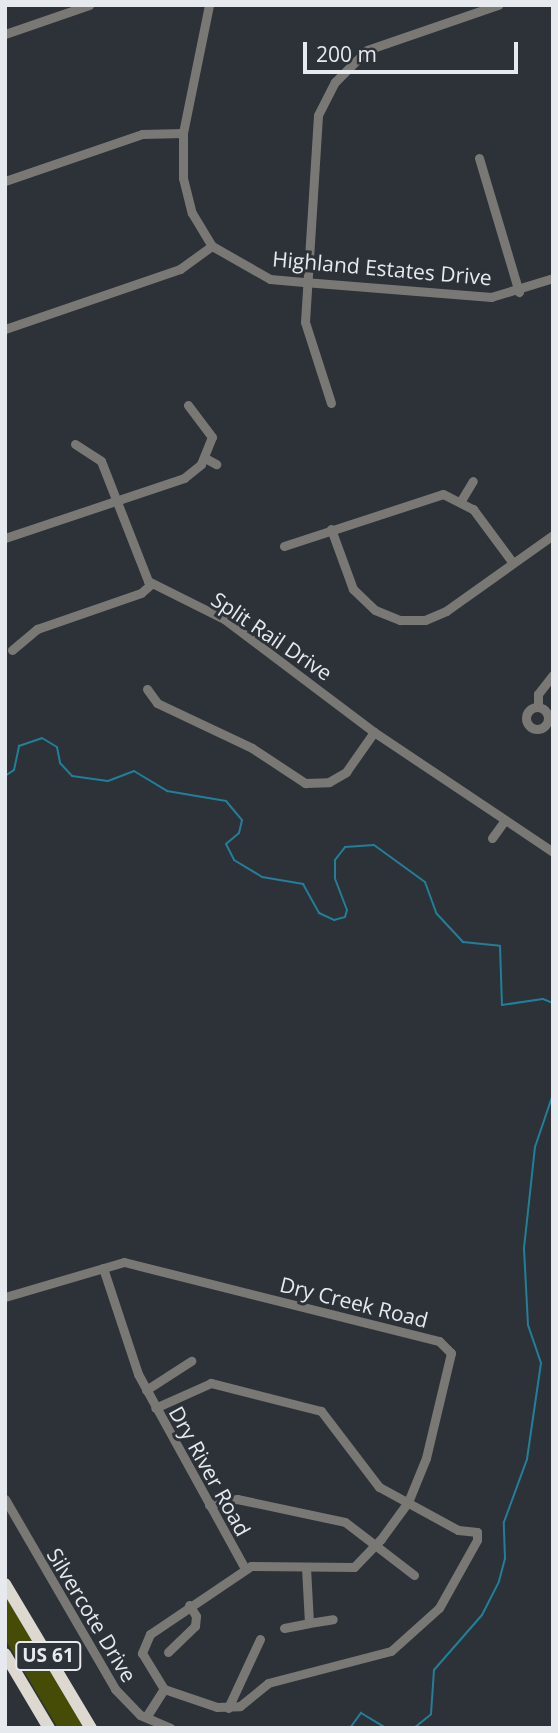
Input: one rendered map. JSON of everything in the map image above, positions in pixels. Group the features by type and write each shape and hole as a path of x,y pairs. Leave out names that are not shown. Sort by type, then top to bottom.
{"highway":[{"name":"US 61","path":"5,1584 91,1728"},
{"name":"US 61","path":"5,1654 49,1728"}],"street":[{"path":"5,34 89,5"},
{"name":"Highland Estates Drive","path":"209,5 183,134 183,178 192,213 212,246 270,279 491,297 519,292 553,278"},
{"path":"331,403 304,323 304,282 318,115 335,82 355,59 379,44 498,5"},
{"path":"5,181 142,134 183,134"},
{"path":"479,158 519,292"},
{"path":"5,329 180,269 212,246"},
{"path":"5,538 184,478 205,458 212,437 208,426 188,405"},
{"path":"12,649 37,629 141,593 151,584 138,566 101,461 75,444"},
{"path":"205,458 216,464"},
{"path":"462,499 473,481"},
{"path":"284,546 426,495 462,499 513,563"},
{"path":"331,529 353,589 375,610 400,620 425,620 446,611 553,535"},
{"name":"Split Rail Drive","path":"151,584 224,619 374,732 553,852"},
{"path":"538,707 538,695 553,675"},
{"path":"147,689 157,703 252,748 305,783 329,782 346,772 374,732"},
{"path":"492,838 506,820"},
{"name":"Dry Creek Road","path":"5,1297 103,1268 139,1264 444,1343 451,1360 426,1458 408,1502 376,1546 354,1567 245,1569"},
{"name":"Dry River Road","path":"103,1268 146,1390 245,1569"},
{"name":"Dry River Road","path":"146,1390 191,1361"},
{"path":"155,1408 211,1383 321,1410 379,1487 458,1530 477,1532 475,1548 439,1608 391,1651 268,1683 240,1706 228,1709 164,1689 145,1661 142,1645 188,1605 245,1569"},
{"name":"Silvercote Drive","path":"5,1499 115,1689 147,1716 170,1728"},
{"path":"209,1505 237,1499 345,1522 414,1575"},
{"path":"306,1567 309,1623"},
{"path":"167,1652 195,1626 196,1616 188,1605"},
{"path":"284,1628 333,1619"},
{"path":"228,1709 260,1639"},
{"path":"147,1716 164,1689"}],"green space":[{"path":"5,1594 85,1728 58,1728 38,1695 5,1639"}],"waterway":[{"path":"5,776 14,770 19,746 42,738 57,747 60,763 72,776 108,781 134,771 167,791 226,801 242,820 239,833 226,844 234,860 262,877 303,884 319,913 334,920 345,917 347,910 335,878 335,860 345,847 374,845 425,882 436,913 463,942 500,946 502,1005 543,999 553,1003"},
{"path":"414,1728 431,1714 434,1670 482,1615 499,1581 505,1559 504,1522 527,1459 541,1363 528,1325 524,1248 535,1147 553,1094"},
{"path":"350,1728 361,1713 386,1728"}]}
